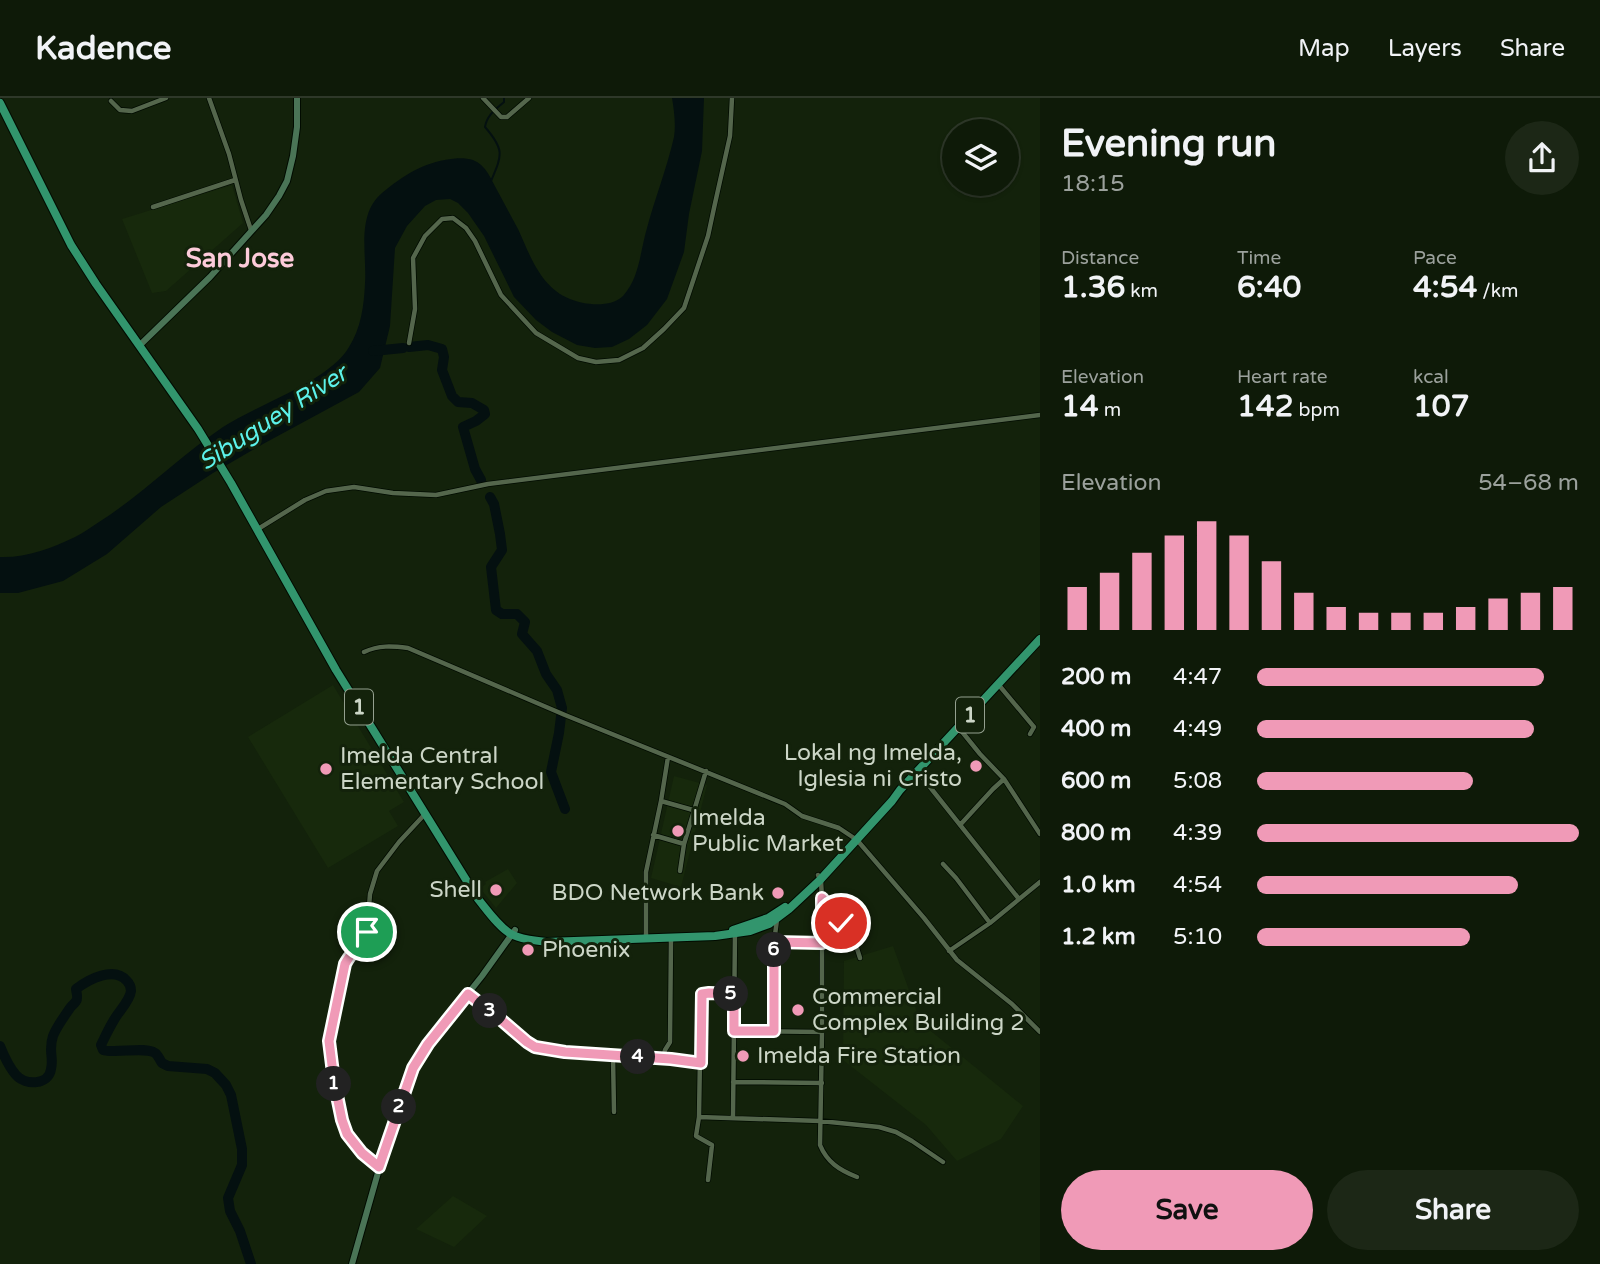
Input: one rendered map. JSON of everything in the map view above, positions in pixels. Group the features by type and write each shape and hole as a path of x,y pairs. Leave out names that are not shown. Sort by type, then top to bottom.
{"highway":[{"name":"1","path":"0,103 71,245 198,429 330,660 478,899 499,923 526,939 546,942 715,936 734,932 768,918 819,878"},
{"name":"1","path":"513,932 544,937 750,932 777,919 819,878 1040,639"}],"main road":[{"path":"140,345 210,277 273,205 287,181 296,136 297,98"},
{"path":"352,1264 379,1167 413,1068 428,1044 513,932"}],"street":[{"path":"111,101 120,110 132,111 166,98"},
{"path":"209,98 251,230"},
{"path":"483,98 501,117 507,117 530,98"},
{"path":"409,343 415,309 413,258 425,236 442,219 453,218 466,228 475,241 501,295 537,333 578,358 596,362 619,360 643,348 684,308 708,236 730,136 732,98"},
{"path":"153,207 236,180"},
{"path":"257,530 305,500 326,491 355,487 393,493 436,495 488,484 1040,415"},
{"path":"364,652 389,646 408,648 785,804 802,816 839,828 855,839 949,951 1012,1004 1040,1032"},
{"path":"998,684 1034,727 1030,734"},
{"path":"959,728 1004,779 1040,834"},
{"path":"646,935 646,872 668,756"},
{"path":"680,871 684,844 706,771"},
{"path":"918,772 1019,899"},
{"path":"960,825 1004,779"},
{"path":"661,801 693,810"},
{"path":"379,1167 355,1146 344,1128 329,1052 330,1034 345,964 367,932 370,894 377,871 425,814"},
{"path":"653,835 684,844"},
{"path":"943,864 990,923"},
{"path":"819,878 822,898 820,1145 831,1163 857,1177"},
{"path":"949,951 990,923 1040,882"},
{"path":"822,898 855,939 860,958"},
{"path":"774,1031 774,942 777,919"},
{"path":"733,1117 734,932"},
{"path":"664,1058 670,1042 671,938"},
{"path":"774,942 822,943"},
{"path":"708,1180 712,1145 696,1136 701,1063 701,996 705,993 734,994"},
{"path":"468,994 535,1047 701,1063"},
{"path":"734,1031 822,1032"},
{"path":"612,1056 614,1112"},
{"path":"733,1082 822,1083"},
{"path":"699,1116 862,1125 896,1132 943,1162"}],"shaded area":[{"path":"232,185 243,223 166,291 152,293 122,219"},
{"name":"Imelda Central Elementary School","path":"333,685 404,802 389,811 398,826 328,868 248,737"},
{"name":"Imelda Public Market","path":"674,776 707,785 681,887 651,878"},
{"path":"508,869 517,883 496,908 480,888 485,882"},
{"path":"893,946 921,1023 1023,1106 1001,1139 957,1161 926,1125 843,1060 844,961"},
{"path":"453,1196 487,1216 454,1247 416,1229"}],"water":[{"name":"Sibuguey River","path":"672,98 704,98 702,151 684,252 667,299 647,325 629,339 612,347 595,348 577,345 552,332 514,297 484,236 468,213 450,199 436,200 425,206 407,226 395,248 390,326 380,368 359,392 213,473 161,507 107,554 63,581 18,593 0,593 0,557 39,551 81,534 131,499 223,427 309,381 339,359 353,340 361,316 365,283 364,235 369,212 382,193 422,167 456,158 478,162 490,177 537,269 551,287 582,303 605,304 618,300 633,281 671,149 675,128"}],"waterway":[{"path":"491,181 500,153 496,141 485,127 490,116 504,102 504,98"},
{"path":"409,347 428,345 442,349 442,370 452,396 458,402 472,403 484,410 485,414 463,427 475,469 481,480"},
{"path":"373,351 403,348"},
{"path":"490,497 494,504 502,550 491,567 496,610 502,614 517,614 525,622 522,634 537,651 546,674 557,690 562,708 551,772 565,809"},
{"path":"0,1046 20,1079 42,1081 51,1069 53,1036 76,1000 76,989 94,978 109,974 127,981 131,987 130,995 101,1045 103,1050 150,1051 168,1066 207,1069 226,1085 231,1095 242,1149 242,1165 228,1198 230,1211 251,1264"}],"place":[{"name":"Lokal ng Imelda, Iglesia ni Cristo","path":"976,766"},
{"name":"Imelda Central Elementary School","path":"326,769"},
{"name":"Imelda Public Market","path":"678,831"},
{"name":"Shell","path":"496,890"},
{"name":"BDO Network Bank","path":"778,893"},
{"name":"Phoenix","path":"528,950"},
{"name":"Commercial Complex Building 2","path":"798,1010"},
{"name":"Imelda Fire Station","path":"743,1056"}],"district":[{"name":"San Jose","path":"240,258"}],"route":[{"path":"367,932 350,954 342,972 329,1052 347,1134 362,1153 379,1167 413,1068 428,1044 468,994 535,1047 701,1063 702,994 734,994 734,1031 774,1031 774,942 822,943 822,898 841,923"}]}
